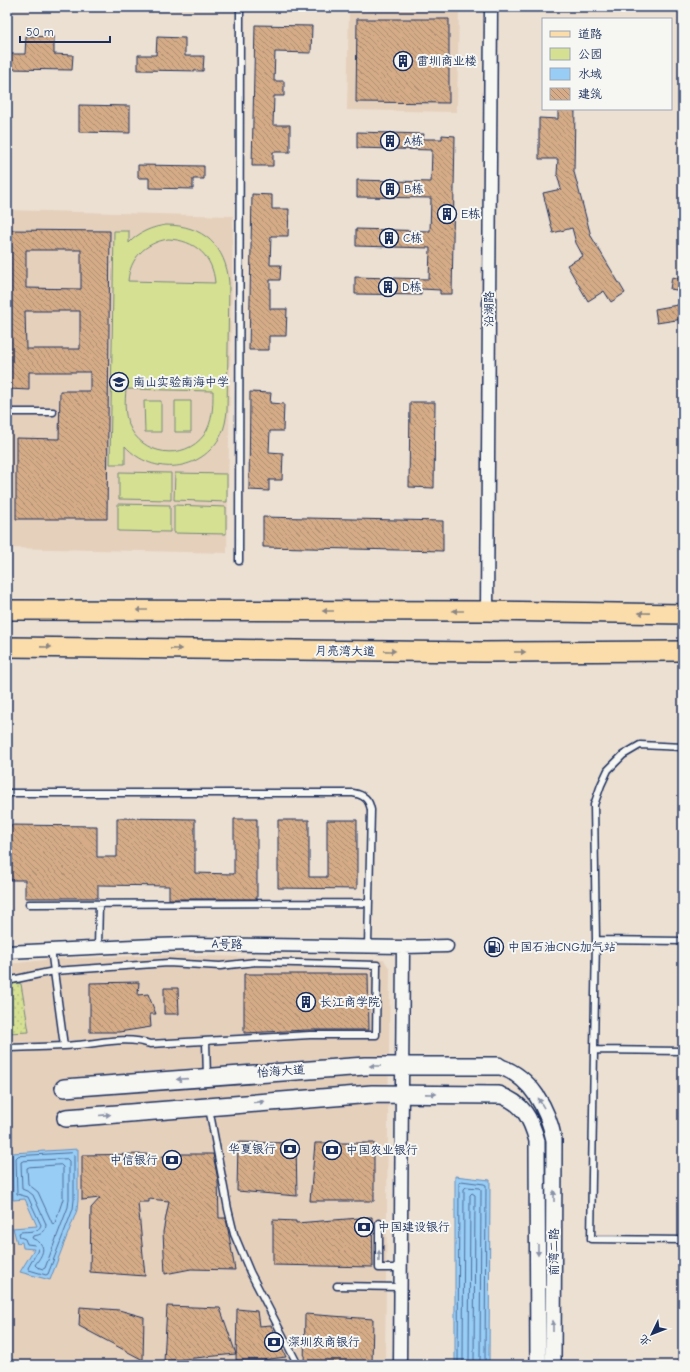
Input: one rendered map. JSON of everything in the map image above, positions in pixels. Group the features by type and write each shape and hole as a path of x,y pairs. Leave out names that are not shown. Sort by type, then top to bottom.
{"main road":[{"path":"7,610 487,611 683,614"},
{"name":"月亮湾大道","path":"7,646 483,652 683,651"},
{"name":"怡海大道","path":"64,1088 365,1066 498,1066"},
{"path":"66,1118 346,1095 402,1093 500,1095"}],"street":[{"name":"沿湖路","path":"487,611 492,7"},
{"name":"A号路","path":"7,952 191,944 403,947 447,946"},
{"path":"400,1365 403,947"},
{"name":"前湾二路","path":"498,1066 507,1068 518,1075 535,1093 547,1115 554,1140 553,1365"},
{"name":"前湾二路","path":"500,1095 512,1100 526,1113 531,1121 537,1141 538,1365"}],"lane":[{"path":"239,561 240,7"},
{"path":"7,412 53,412"},
{"path":"683,747 640,745 623,755 608,770 594,805 596,940 591,1239 683,1240"},
{"path":"7,793 353,793 361,795 369,803 371,810 368,946"},
{"path":"29,904 369,903"},
{"path":"98,947 100,904"},
{"path":"596,940 683,941"},
{"path":"51,950 64,1046"},
{"path":"7,981 54,971 168,963 220,966 256,962 377,965 376,1035 310,1035 150,1044 140,1040 109,1041 64,1046 7,1048"},
{"path":"206,1041 207,1077"},
{"path":"594,1050 683,1051"},
{"path":"208,1106 234,1234 250,1272 298,1365"},
{"path":"379,1222 379,1268 401,1268"},
{"path":"337,1286 401,1286"}],"shaded area":[{"name":"雷圳商业楼","path":"349,7 459,7 457,112 347,110"},
{"name":"南山实验南海中学","path":"7,210 233,216 227,553 7,548"},
{"path":"165,955 384,960 390,969 385,1365 7,1365 7,964 55,959"}],"green space":[{"path":"161,226 179,226 191,229 210,240 218,248 227,270 229,283 227,411 225,423 221,435 213,447 202,457 190,463 176,466 163,466 149,463 136,456 125,446 125,464 110,464 114,231 129,231 129,243 141,233","holes":["168,239 186,242 201,251 211,265 215,283 128,281 132,265 140,253 152,244","126,389 213,391 212,414 207,430 196,444 175,452 153,448 143,443 135,435 127,421 125,403"]},
{"path":"144,401 161,401 161,432 145,432"},
{"path":"175,401 191,401 191,432 175,432"},
{"path":"119,472 171,473 171,500 119,499"},
{"path":"175,473 227,474 227,502 174,500"},
{"path":"118,504 170,505 170,532 118,531"},
{"path":"174,505 226,507 226,534 174,533"},
{"path":"18,983 21,984 29,1032 7,1033 7,985"}],"water":[{"path":"78,1149 77,1210 50,1280 20,1272 34,1249 23,1248 22,1242 17,1243 13,1228 37,1226 25,1199 13,1200 12,1153"},
{"path":"455,1176 490,1180 489,1365 455,1365"}],"building":[{"name":"雷圳商业楼","path":"357,19 449,19 449,103 356,102"},
{"path":"255,25 312,26 311,53 275,52 274,81 284,81 284,96 274,96 273,125 290,125 290,152 273,152 273,166 252,166"},
{"path":"26,36 54,37 54,54 73,55 72,70 7,69 7,54 25,54"},
{"path":"157,37 185,38 185,56 204,56 203,71 138,70 138,55 156,55"},
{"path":"79,105 130,106 130,133 79,132"},
{"path":"558,110 575,110 574,172 591,236 625,293 611,302 604,291 588,301 567,265 583,256 576,243 572,228 553,233 543,193 561,189 557,174 558,159 539,159 539,118 558,119"},
{"path":"357,132 424,134 423,139 442,139 442,135 455,136 452,294 440,294 440,290 421,289 421,295 355,294 355,277 429,279 430,248 356,246 356,229 430,231 431,198 357,197 357,180 431,182 432,150 357,148"},
{"path":"138,165 204,166 204,179 193,179 193,189 149,188 149,178 138,178"},
{"path":"252,194 272,195 272,209 289,209 288,236 271,236 270,265 281,265 280,280 270,280 270,309 287,309 286,336 269,336 269,350 249,350"},
{"path":"8,230 110,231 107,519 16,519 16,438 59,439 60,391 90,391 90,372 29,372 29,390 8,389","holes":["26,250 81,250 81,289 26,288","25,311 80,311 80,349 26,349"]},
{"path":"672,277 683,279 683,291 670,289"},
{"path":"683,304 683,319 657,323 655,309"},
{"path":"250,392 271,393 270,403 284,404 283,431 270,431 269,452 283,453 282,480 269,480 269,491 249,490"},
{"path":"410,402 435,402 434,488 409,487"},
{"path":"263,517 443,521 443,551 263,547"},
{"path":"117,818 195,819 195,873 234,874 234,819 257,819 257,899 169,899 169,886 98,885 98,898 25,898 25,880 7,880 9,825 97,826 97,857 117,857"},
{"path":"278,820 309,820 309,877 327,877 327,820 357,820 357,889 278,888"},
{"name":"长江商学院","path":"244,974 368,974 369,1030 307,1030 244,1033"},
{"path":"139,982 138,995 148,994 156,1014 150,1014 151,1027 119,1032 90,1032 90,983"},
{"path":"164,988 178,988 179,1014 164,1014"},
{"path":"238,1142 296,1143 297,1196 237,1191"},
{"path":"315,1143 374,1143 374,1201 310,1201"},
{"path":"148,1154 148,1158 181,1154 213,1154 218,1180 219,1218 226,1218 235,1270 191,1269 165,1274 163,1232 169,1201 149,1199 149,1202 138,1202 145,1276 90,1272 91,1208 100,1198 82,1200 82,1155"},
{"path":"372,1217 373,1267 273,1265 273,1220 296,1221 296,1223"},
{"path":"167,1306 220,1308 236,1354 164,1361"},
{"path":"80,1307 119,1310 144,1317 143,1360 79,1326"},
{"path":"237,1309 257,1311 259,1326 271,1325 286,1357 262,1360 236,1360"},
{"path":"305,1314 373,1319 372,1365 304,1365"}],"place":[{"name":"雷圳商业楼","path":"403,61"},
{"name":"A栋","path":"390,141"},
{"name":"B栋","path":"390,189"},
{"name":"E栋","path":"447,214"},
{"name":"C栋","path":"389,238"},
{"name":"D栋","path":"388,287"},
{"name":"南山实验南海中学","path":"119,382"},
{"name":"中国石油CNG加气站","path":"494,947"},
{"name":"长江商学院","path":"306,1002"},
{"name":"华夏银行","path":"290,1149"},
{"name":"中国农业银行","path":"332,1150"},
{"name":"中信银行","path":"172,1160"},
{"name":"中国建设银行","path":"364,1227"},
{"name":"深圳农商银行","path":"274,1342"}]}
